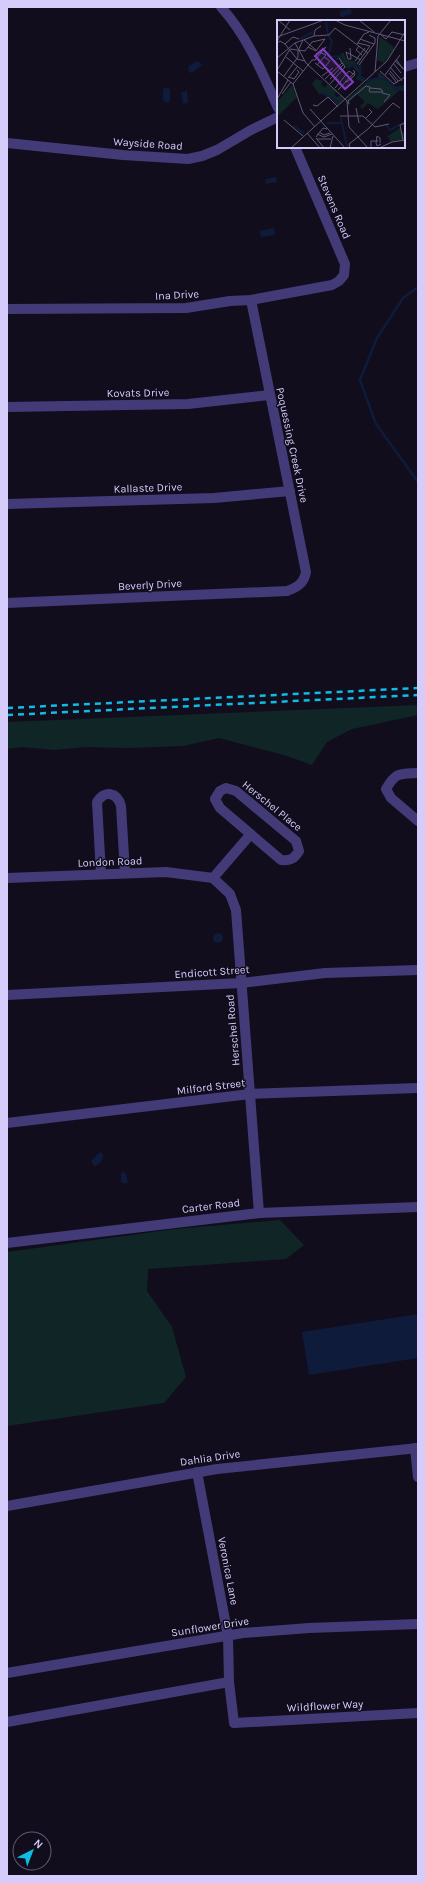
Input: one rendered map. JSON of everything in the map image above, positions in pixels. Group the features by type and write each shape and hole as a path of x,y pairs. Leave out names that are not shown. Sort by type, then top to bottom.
{"street":[{"path":"221,7 239,29 252,51 277,106"},
{"path":"405,67 418,63"},
{"name":"Wayside Road","path":"7,143 123,155 188,159 202,156 217,150 251,130 277,118"},
{"name":"Stevens Road","path":"295,148 345,264 343,276"},
{"name":"Ina Drive","path":"7,309 186,308 230,301 251,300 332,285 339,281 343,276"},
{"name":"Poquessing Creek Drive","path":"251,300 306,572 303,582 293,589"},
{"name":"Kovats Drive","path":"7,407 188,404 269,395"},
{"name":"Kallaste Drive","path":"7,504 214,498 290,491"},
{"name":"Beverly Drive","path":"7,603 287,591 293,589"},
{"path":"418,773 402,773 393,778 386,789 391,798 418,821"},
{"name":"Herschel Place","path":"226,788 236,791 296,841 299,851 293,859 281,860 250,835 220,808 215,799 220,791 226,788"},
{"path":"100,874 97,802 101,797 107,794 114,794 119,799 121,806 125,873"},
{"path":"213,878 250,835"},
{"name":"London Road","path":"7,878 166,872 213,878"},
{"name":"Herschel Road","path":"213,878 226,890 234,901 236,910 259,1212"},
{"name":"Endicott Street","path":"7,994 241,982 325,973 418,970"},
{"name":"Milford Street","path":"7,1123 250,1094 418,1088"},
{"name":"Carter Road","path":"7,1243 259,1212 418,1207"},
{"path":"416,1448 418,1477"},
{"name":"Dahlia Drive","path":"7,1506 197,1472 309,1458 416,1448"},
{"name":"Veronica Lane","path":"197,1472 228,1636 229,1682 234,1723"},
{"name":"Sunflower Drive","path":"7,1673 228,1636 308,1628 418,1624"},
{"path":"7,1722 229,1682"},
{"name":"Wildflower Way","path":"234,1723 418,1713"}],"green space":[{"path":"418,705 418,715 352,729 327,742 312,765 287,756 219,738 183,746 128,748 85,747 55,750 22,747 7,749 7,722"},
{"path":"280,1220 304,1245 286,1259 148,1269 147,1291 172,1327 186,1377 164,1403 7,1426 7,1252 175,1229"}],"water":[{"path":"349,9 352,11 351,14 342,17 340,15 340,11"},
{"path":"197,61 202,64 201,66 192,73 189,72 188,67"},
{"path":"165,87 170,89 170,100 167,103 163,100 163,90"},
{"path":"187,91 188,103 183,104 181,92"},
{"path":"276,177 277,182 266,184 265,179"},
{"path":"274,228 275,235 261,237 260,231"},
{"path":"216,933 220,933 222,934 222,942 216,943 213,940 213,936"},
{"path":"100,1152 103,1154 102,1160 98,1165 94,1166 91,1161"},
{"path":"123,1172 126,1174 128,1182 125,1184 121,1182 121,1174"},
{"path":"418,1314 418,1358 309,1375 302,1332"}],"waterway":[{"path":"418,287 403,298 377,338 360,380 376,424 418,482"}],"railway":[{"path":"7,708 418,688"},
{"path":"7,715 418,695"}]}
